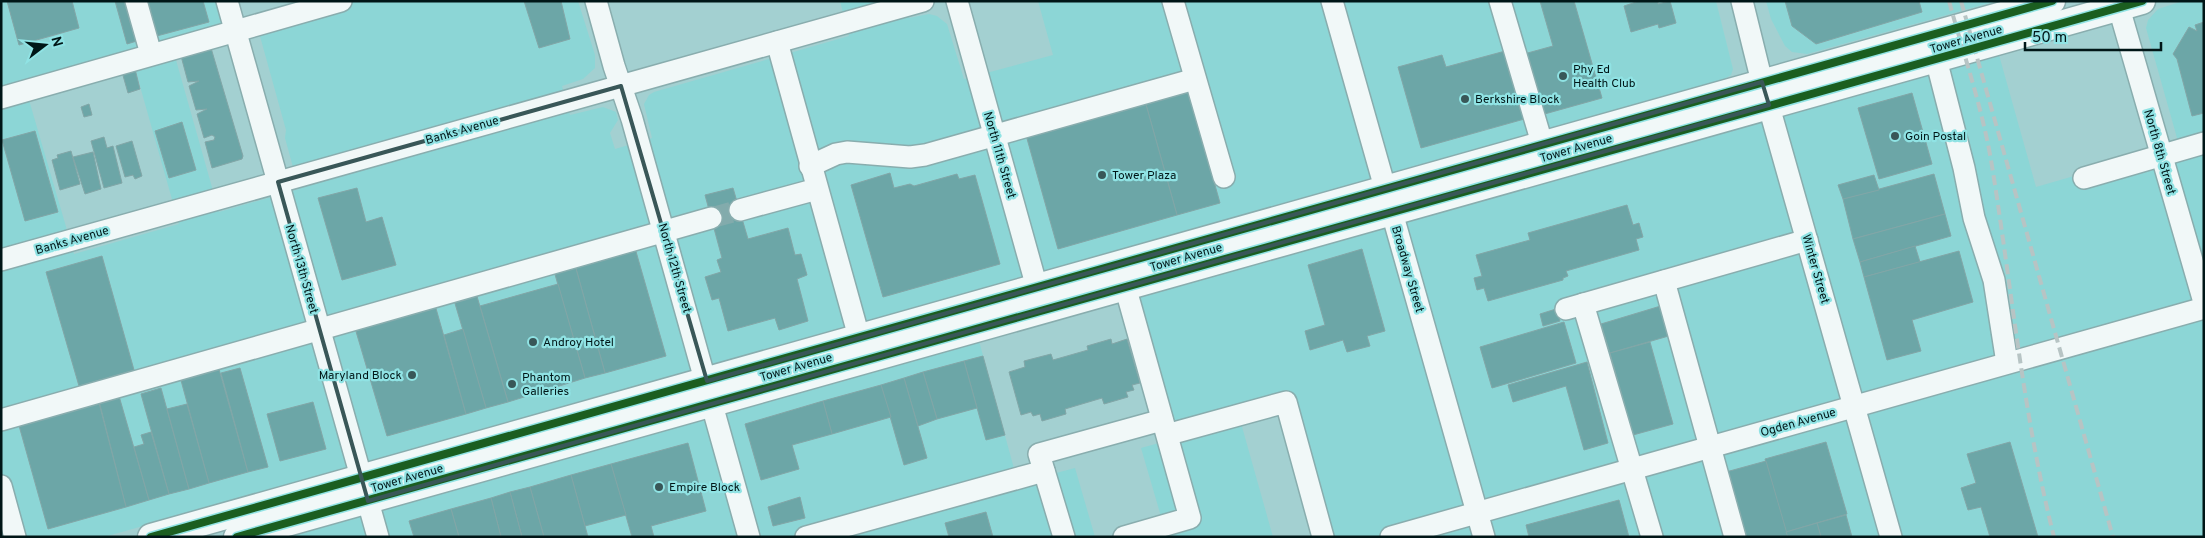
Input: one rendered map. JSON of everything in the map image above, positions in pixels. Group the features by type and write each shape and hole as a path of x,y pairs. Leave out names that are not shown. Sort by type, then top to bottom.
{"main road":[{"name":"Tower Avenue","path":"150,537 365,489 1389,201 1766,93 2052,1"},
{"name":"Tower Avenue","path":"710,392 859,337 1040,298 1125,286 1389,201 1542,144 1766,93 1936,60 2126,3"},
{"name":"Tower Avenue","path":"237,537 365,489"}],"street":[{"path":"136,1 151,54"},
{"name":"North 13th Street","path":"227,1 378,537"},
{"path":"1,98 341,1"},
{"name":"North 12th Street","path":"596,1 628,105 710,392 749,537"},
{"name":"Banks Avenue","path":"1,260 923,1"},
{"name":"North 11th Street","path":"957,1 1040,298"},
{"path":"1173,1 1224,177"},
{"name":"Broadway Street","path":"1332,1 1484,537"},
{"path":"1500,1 1542,144"},
{"name":"Winter Street","path":"1742,1 1766,93 1891,537"},
{"name":"North 8th Street","path":"2126,3 2161,155 2204,302"},
{"path":"777,42 859,337"},
{"path":"1936,60 1964,168 1974,218 1994,280 2007,363"},
{"path":"810,166 838,154 910,157 948,149 1195,79"},
{"path":"2084,178 2204,143"},
{"path":"740,210 817,189"},
{"path":"1,420 711,218"},
{"path":"1652,537 1632,469 1574,307 1807,240"},
{"path":"1664,281 1734,537"},
{"path":"1124,537 1190,518 1170,426 1125,286"},
{"name":"Ogden Avenue","path":"1392,537 2204,308"},
{"path":"1064,537 1040,454 1286,402 1323,537"},
{"path":"806,537 1044,471"},
{"path":"1,486 15,537"}],"highlighted area":[{"path":"1762,82 1769,105 368,501 278,182 621,86 707,381"}],"shaded area":[{"path":"1,1 216,1 223,28 29,100 74,254 179,224 134,65 174,53 219,212 299,189 285,138 286,130 258,29 357,1 578,1 595,55 595,68 583,79 562,86 570,115 603,107 616,112 618,120 610,133 615,149 652,138 644,104 649,95 654,92 849,36 840,1 904,1 909,18 929,14 937,16 947,24 964,79 1053,55 1038,1 1716,1 1733,69 1731,75 1719,82 104,537 1,537"},
{"path":"1766,1 1997,1 1807,54 1792,52 1785,46 1771,19"},
{"path":"2183,1 2204,1 2204,138 2179,145 2146,28 2148,20 2158,9"},
{"path":"1999,55 2036,187 2081,174 2204,151 2204,537 1331,537 1291,393 1237,409 1273,537 1167,537 1141,448 1170,440 1131,300"},
{"path":"979,341 1018,483 1075,468 1095,537 286,537"}],"building":[{"path":"7,1 72,1 79,28 19,45"},
{"path":"115,1 130,1 140,40 127,44"},
{"path":"143,1 203,1 209,22 153,37"},
{"path":"524,1 561,1 570,39 539,48"},
{"name":"Phy Ed Health Club","path":"1540,1 1574,1 1602,98 1541,115 1524,54 1553,46"},
{"path":"1639,1 1658,1 1658,4 1670,1 1676,23 1659,28 1658,24 1631,32 1624,6"},
{"path":"1785,1 1919,1 1922,12 1816,44 1792,26"},
{"path":"2204,22 2204,113 2192,116 2177,59 2173,54 2189,27 2197,31 2195,25"},
{"path":"211,48 243,156 242,159 212,168 205,142 214,140 215,137 212,135 204,138 197,114 207,109 196,110 189,86 199,81 188,82 181,56"},
{"name":"Berkshire Block","path":"1509,50 1528,118 1421,148 1398,67 1442,55 1446,67"},
{"path":"135,69 140,89 128,93 122,72"},
{"path":"1188,89 1220,203 1177,215 1145,101"},
{"name":"Goin Postal","path":"1912,93 1932,164 1879,179 1858,108"},
{"name":"Tower Plaza","path":"1145,101 1177,215 1058,249 1026,135"},
{"path":"89,104 92,115 84,117 81,107"},
{"path":"182,122 196,170 169,178 155,131"},
{"path":"35,131 58,212 25,221 2,140"},
{"path":"104,137 107,148 113,146 122,183 104,188 91,141"},
{"path":"132,141 142,176 135,179 133,175 125,177 116,146"},
{"path":"71,151 80,184 60,190 52,160 58,158 57,155"},
{"path":"93,152 101,189 85,194 73,157"},
{"path":"890,173 894,188 910,184 914,186 957,174 959,179 975,175 1000,264 883,297 851,185"},
{"path":"1934,174 1945,214 1853,239 1843,199"},
{"path":"1874,175 1879,190 1843,199 1838,185"},
{"path":"357,188 366,222 382,217 396,265 342,280 318,198"},
{"path":"733,188 748,239 788,228 795,255 801,254 807,275 797,279 808,321 779,330 775,318 728,331 719,298 712,300 705,277 721,272 717,260 722,258 705,195"},
{"path":"1627,205 1633,225 1639,223 1643,237 1636,239 1639,250 1566,271 1568,276 1563,278 1563,280 1488,301 1484,288 1477,290 1474,278 1482,276 1476,255 1530,240 1528,233"},
{"path":"1945,214 1951,236 1860,262 1853,239"},
{"path":"1915,246 1920,262 1864,277 1860,262"},
{"path":"635,248 666,356 605,373 575,265"},
{"path":"1362,249 1385,331 1367,336 1370,346 1347,352 1343,340 1310,350 1305,331 1325,325 1308,265"},
{"path":"1959,251 1973,302 1912,320 1921,351 1887,360 1864,277"},
{"path":"102,256 134,370 79,386 46,272"},
{"path":"575,265 605,373 585,378 554,271"},
{"name":"Androy Hotel","path":"558,284 585,378 508,402 480,306"},
{"path":"476,293 508,402 486,408 454,300"},
{"name":"Maryland Block","path":"435,305 466,414 387,436 355,328"},
{"path":"1664,305 1672,335 1610,353 1601,324"},
{"path":"1556,309 1560,321 1543,326 1540,314"},
{"path":"1564,322 1576,363 1492,388 1480,347"},
{"path":"463,329 486,408 466,414 444,335"},
{"path":"1111,339 1112,344 1127,339 1140,383 1132,385 1134,390 1126,392 1128,397 1104,404 1102,398 1065,409 1066,414 1042,421 1040,414 1033,416 1031,412 1021,415 1009,372 1025,367 1024,361 1051,354 1053,360 1088,350 1087,346"},
{"path":"1650,342 1673,424 1633,435 1610,353"},
{"path":"983,356 1005,435 986,440 964,361"},
{"path":"964,361 977,408 937,419 923,372"},
{"path":"217,362 248,472 209,483 179,373"},
{"path":"1587,362 1608,443 1584,450 1566,386 1513,402 1508,385"},
{"path":"240,368 268,467 248,472 221,373"},
{"path":"923,372 937,419 918,426 904,378"},
{"path":"904,378 927,458 904,465 881,385"},
{"path":"881,385 891,417 832,434 823,401"},
{"path":"161,388 189,489 169,494 141,394"},
{"path":"119,396 149,500 126,507 99,401"},
{"path":"98,399 126,507 48,529 18,422"},
{"path":"823,401 832,434 792,445 799,469 761,480 745,424"},
{"path":"313,402 326,449 280,461 267,414"},
{"path":"187,404 209,483 189,489 167,409"},
{"path":"151,432 169,494 149,500 134,447 144,444 141,435"},
{"path":"1826,442 1847,514 1786,532 1765,459"},
{"path":"2010,442 2038,537 1990,537 1981,507 1968,510 1961,488 1976,483 1967,454"},
{"name":"Empire Block","path":"688,443 706,511 651,526 654,537 632,537 611,464"},
{"path":"1766,461 1788,537 1744,537 1726,472"},
{"path":"611,464 626,515 585,526 571,475"},
{"path":"571,475 588,537 544,537 530,487"},
{"path":"530,487 544,537 522,537 510,492"},
{"path":"510,492 522,537 501,537 491,498"},
{"path":"800,497 805,518 773,526 768,507"},
{"path":"491,498 501,537 459,537 451,509"},
{"path":"1619,500 1629,537 1529,537 1526,525"},
{"path":"451,509 459,537 414,537 409,521"},
{"path":"986,512 993,537 949,537 945,523"},
{"path":"1846,515 1852,537 1821,537 1817,523"},
{"path":"1817,523 1821,537 1788,537 1786,532"}],"tunnel":[{"path":"711,218 740,210"}],"railway":[{"path":"1949,1 1988,145 2026,399 2043,491 2054,537"},
{"path":"1961,1 2113,537"}],"cycle path":[{"path":"151,537 2052,1"},
{"path":"237,537 2142,1"}],"place":[{"name":"Phy Ed Health Club","path":"1563,76"},
{"name":"Berkshire Block","path":"1465,99"},
{"name":"Goin Postal","path":"1895,136"},
{"name":"Tower Plaza","path":"1102,175"},
{"name":"Androy Hotel","path":"533,342"},
{"name":"Maryland Block","path":"412,375"},
{"name":"Phantom Galleries","path":"512,384"},
{"name":"Empire Block","path":"659,487"}]}
